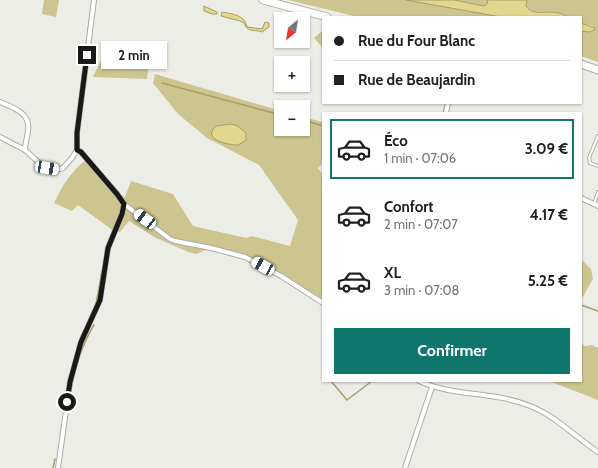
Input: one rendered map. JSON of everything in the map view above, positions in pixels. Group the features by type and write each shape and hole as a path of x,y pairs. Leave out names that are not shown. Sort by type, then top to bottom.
{"main road":[{"path":"263,0 323,16"},
{"path":"582,64 598,70"}],"street":[{"path":"0,137 25,150 45,168 56,170 63,168 77,150 77,133 94,0"},
{"path":"0,102 19,111 25,116 28,122 28,129 25,150"},
{"path":"77,150 81,152 124,204 170,239 245,257 281,276 322,302"},
{"path":"582,198 598,206"},
{"path":"58,468 70,382 81,342 100,300 108,248 122,214 124,204"},
{"path":"421,382 432,387 499,397 530,406 549,416 598,452"},
{"path":"405,468 432,387"}],"lane":[{"path":"598,136 589,158 590,163 598,166"},
{"path":"593,204 598,192"}],"shaded area":[{"path":"44,0 59,0 56,17 42,14"},
{"path":"288,0 406,0 495,16 354,16"},
{"path":"406,0 454,0 484,6 488,3 487,0 527,0 526,6 533,11 555,12 566,16 495,16"},
{"path":"454,0 487,0 488,3 484,6"},
{"path":"527,0 598,0 598,62 582,56 582,31 589,32 593,26 582,23 582,16 565,16 552,12 535,12 526,6"},
{"path":"204,6 217,12 217,14 204,11"},
{"path":"222,12 234,14 241,18 246,23 247,27 262,29 265,22 269,23 269,27 262,32 251,30 247,28 244,23 240,21 221,16"},
{"path":"582,23 595,28 595,30 589,32 582,31"},
{"path":"322,31 322,47 314,38"},
{"path":"108,45 151,53 147,79 93,77"},
{"path":"155,74 274,109 274,136 310,136 310,119 322,122 322,164 318,168 322,174 322,302 255,261 211,248 196,254 188,252 154,237 129,221 120,232 114,231 78,205 72,211 54,203 68,179 87,159 117,194 125,197 131,181 173,194 193,226 246,238 252,236 290,246 298,220 259,165 207,138 178,114 153,83"},
{"path":"231,124 238,126 246,133 246,140 238,145 223,143 218,141 212,135 212,131 216,126"},
{"path":"582,260 591,269 593,279 582,298"},
{"path":"582,344 585,346 592,345 598,348 598,400 552,382 582,382"}],"waterway":[{"path":"88,31 92,0"},
{"path":"78,111 85,55"},
{"path":"162,83 274,113"},
{"path":"443,112 446,104"},
{"path":"310,122 322,126"},
{"path":"96,304 102,271"},
{"path":"582,305 598,311"},
{"path":"70,395 79,358 85,341 94,325"},
{"path":"332,382 347,400 371,382"},
{"path":"53,468 55,459"}],"route":[{"path":"67,402 70,382 81,342 103,290 105,261 108,248 122,214 124,204 81,152 77,150 77,133 87,55"}]}
